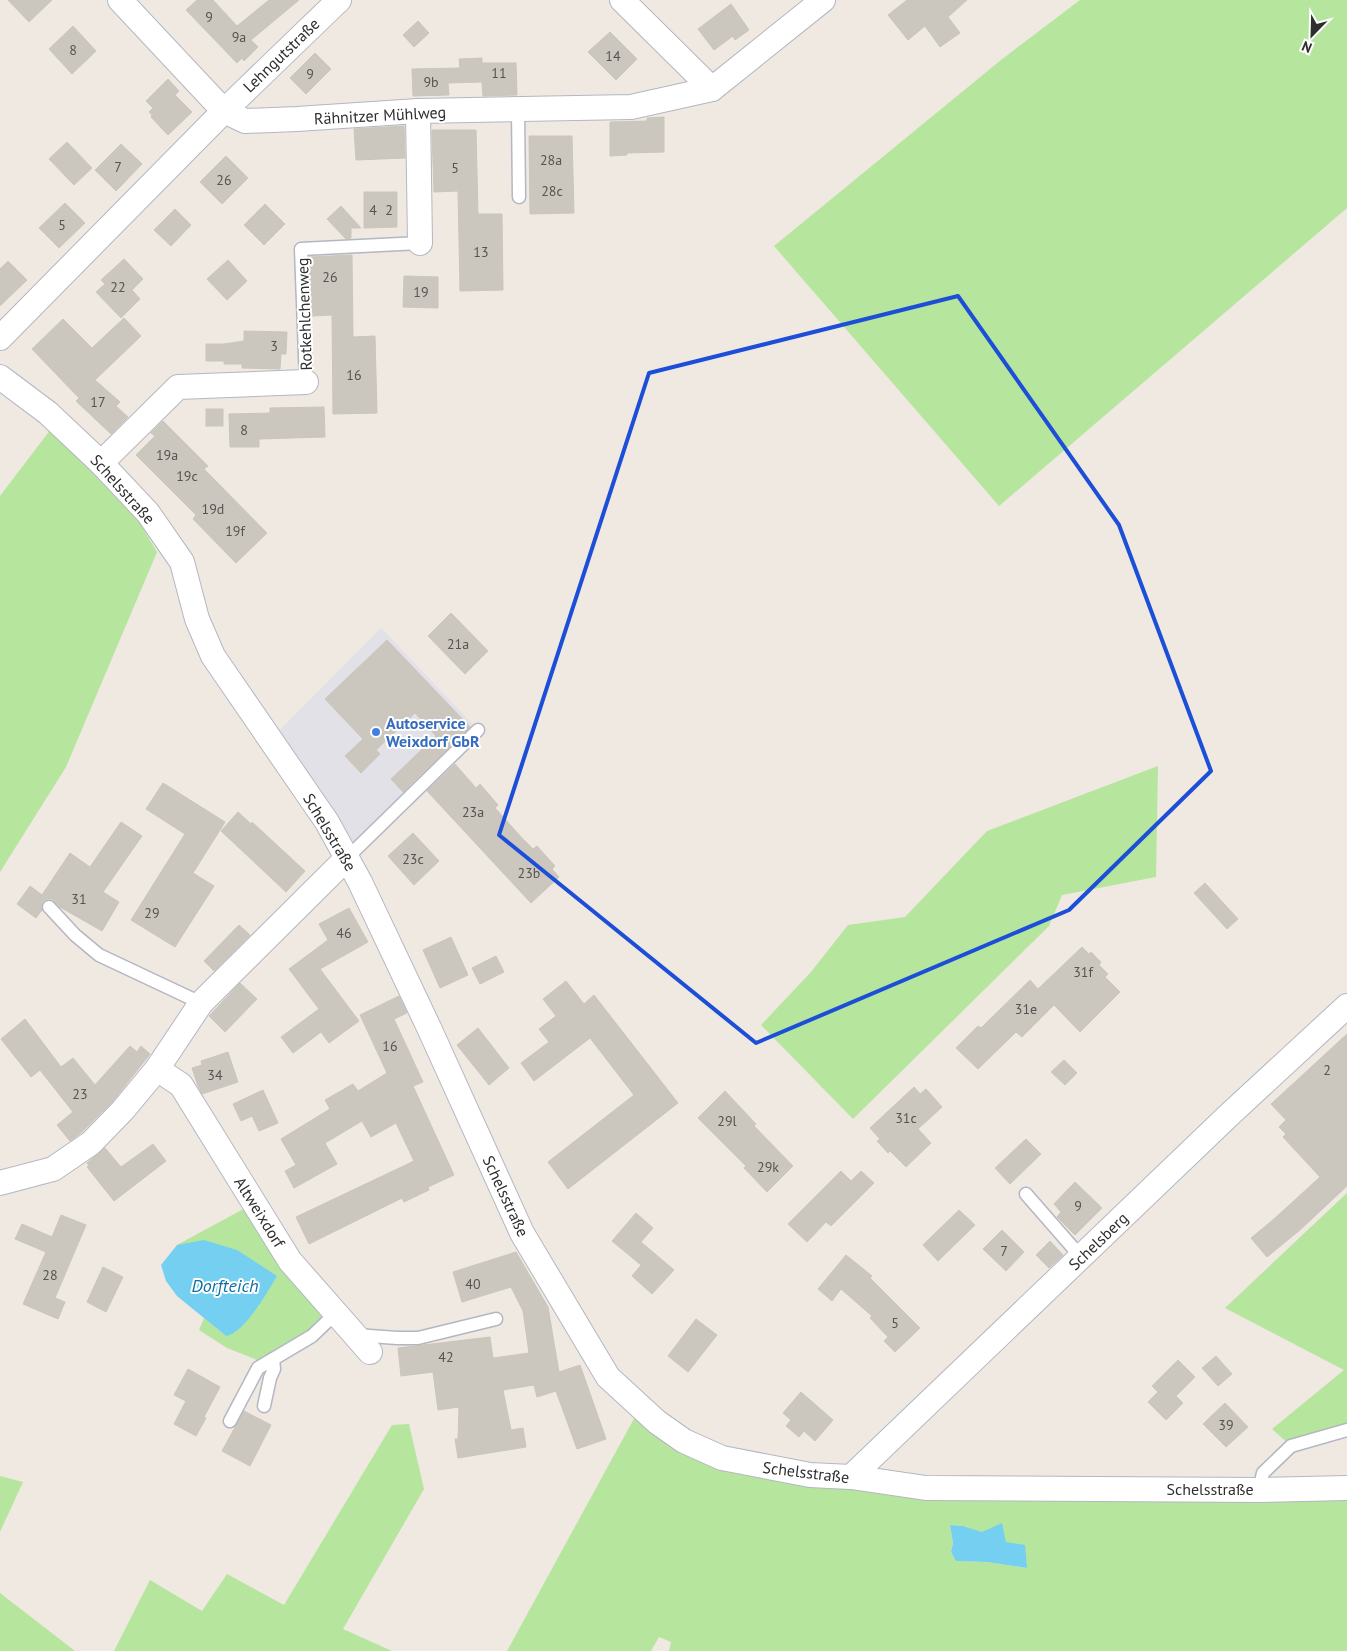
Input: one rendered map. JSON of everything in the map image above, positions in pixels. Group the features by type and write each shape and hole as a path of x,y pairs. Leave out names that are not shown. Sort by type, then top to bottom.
{"street":[{"path":"0,338 224,111 120,0"},
{"name":"Lehngutstraße","path":"224,111 339,0"},
{"path":"622,0 712,89"},
{"name":"Rähnitzer Mühlweg","path":"224,111 245,121 297,120 418,111 632,107 712,89 823,0"},
{"path":"418,111 420,243"},
{"name":"Schelsstraße","path":"0,377 48,413 101,463 148,513 182,562 197,619 212,656 327,822 347,858 430,1030 522,1233 608,1377 657,1422 684,1441 722,1458 810,1475 850,1477 926,1488 1259,1490 1347,1488"},
{"name":"Rotkehlchenweg","path":"101,463 178,386 306,382"},
{"path":"0,1183 54,1169 91,1143 123,1110 157,1069 201,1003 347,858"},
{"name":"Schelsberg","path":"850,1477 1081,1256 1347,1006"},
{"name":"Altweixdorf","path":"157,1069 181,1085 290,1261 363,1343"}],"lane":[{"path":"518,110 519,197"},
{"name":"Rotkehlchenweg","path":"306,382 301,249 420,243"},
{"path":"347,858 478,730"},
{"path":"49,907 75,935 99,956 201,1003"},
{"path":"1026,1194 1081,1256"},
{"path":"230,1421 258,1368 312,1336 336,1313"},
{"path":"363,1343 397,1338 418,1338 496,1319"},
{"path":"264,1406 270,1378 274,1369 273,1359"},
{"path":"1259,1490 1263,1473 1291,1446 1347,1430"}],"highlighted area":[{"path":"958,296 1119,525 1211,771 1069,910 756,1043 499,835 649,373"}],"shaded area":[{"path":"381,628 478,730 347,859 270,740"}],"green space":[{"path":"1080,0 1347,0 1347,208 999,506 774,246 1001,60"},
{"path":"51,429 139,522 157,552 66,767 0,872 0,496"},
{"path":"1158,766 1156,877 1062,895 1049,926 853,1119 761,1025 811,972 848,925 905,917 987,831"},
{"path":"1347,1193 1347,1430 1291,1446 1272,1429 1344,1370 1225,1308"},
{"path":"249,1206 323,1313 323,1320 319,1326 259,1364 255,1359 227,1348 199,1330 204,1318 226,1336 177,1245"},
{"path":"636,1415 800,1483 1347,1495 1347,1651 669,1651 671,1642 659,1637 651,1651 507,1651","holes":["950,1525 963,1526 1006,1542 1027,1568 987,1562 956,1561 951,1552 953,1543"]},
{"path":"409,1424 424,1489 343,1629 392,1651 114,1651 150,1580 202,1611 227,1574 284,1605 392,1425"},
{"path":"0,1476 23,1482 0,1532"},
{"path":"0,1593 75,1651 0,1651"}],"water":[{"name":"Dorfteich","path":"204,1240 237,1250 277,1276 248,1320 240,1328 226,1336 177,1296 166,1281 161,1265 177,1245"},
{"path":"1002,1523 1006,1542 1025,1545 1027,1568 987,1562 956,1561 951,1552 953,1543 950,1525 963,1526 982,1532"}],"building":[{"path":"8,0 52,0 29,22"},
{"path":"197,0 213,0 237,26 269,0 299,0 251,40 258,47 244,61 242,58 237,63 186,10"},
{"path":"907,0 967,0 948,17 960,33 940,47 925,26 908,40 888,15"},
{"path":"731,4 749,30 735,40 733,36 714,50 698,29"},
{"path":"418,21 429,33 414,47 403,35"},
{"path":"73,26 96,51 72,74 49,49"},
{"path":"610,32 637,59 616,80 588,52"},
{"path":"315,53 331,69 306,94 290,78"},
{"path":"482,58 482,63 516,63 517,95 483,96 482,82 448,83 449,95 413,96 412,69 460,68 459,59"},
{"path":"168,79 179,91 175,95 192,112 168,135 151,117 152,115 149,112 153,108 146,101"},
{"path":"664,117 664,152 627,153 627,155 610,156 610,122 647,121 647,118"},
{"path":"404,126 405,158 356,160 354,129"},
{"path":"432,130 476,130 478,214 502,214 503,290 460,291 458,191 434,192"},
{"path":"529,136 572,136 574,213 530,214"},
{"path":"67,142 92,168 74,185 49,159"},
{"path":"121,144 142,164 116,191 95,170"},
{"path":"226,156 248,178 222,204 200,182"},
{"path":"364,192 397,192 397,227 364,228"},
{"path":"65,203 85,223 59,248 39,228"},
{"path":"265,204 285,224 264,245 244,225"},
{"path":"341,206 361,228 351,228 351,238 346,239 327,219"},
{"path":"175,209 191,225 171,246 154,230"},
{"path":"352,255 353,337 375,336 377,413 333,414 332,315 312,316 309,257"},
{"path":"124,259 143,279 132,290 140,299 121,318 96,292 105,284 101,280"},
{"path":"228,260 247,281 227,300 207,279"},
{"path":"8,261 27,280 0,306 0,269"},
{"path":"404,276 438,277 438,308 403,307"},
{"path":"124,318 141,336 95,380 120,402 116,406 128,417 111,434 76,401 79,398 32,349 63,319 92,348"},
{"path":"244,331 287,332 286,354 281,354 280,369 242,368 242,364 206,361 206,344 244,341"},
{"path":"324,407 325,437 259,439 259,447 230,447 229,414 270,413 270,408"},
{"path":"206,409 223,409 223,426 206,426"},
{"path":"163,421 208,466 204,469 267,533 236,563 193,519 196,515 136,455 155,436 151,433"},
{"path":"451,613 488,651 465,674 428,636"},
{"name":"Autoservice Weixdorf GbR","path":"387,640 470,727 403,792 391,779 436,736 415,713 376,750 380,754 361,773 345,756 363,739 325,699"},
{"path":"455,764 476,788 480,784 498,805 495,808 522,838 533,849 537,846 555,866 552,869 559,877 531,903 427,791"},
{"path":"163,783 225,822 193,873 214,886 175,947 131,920 185,834 146,809"},
{"path":"238,812 251,824 252,822 305,871 286,892 221,831"},
{"path":"121,822 142,836 103,892 119,902 102,931 60,907 52,899 43,901 41,905 42,910 36,918 17,904 30,886 42,895 70,853 90,867"},
{"path":"413,833 439,861 414,885 388,856"},
{"path":"1205,883 1238,919 1227,929 1194,893"},
{"path":"349,908 368,942 320,969 359,1021 329,1043 321,1032 293,1053 281,1037 319,1009 289,969 328,940 319,924"},
{"path":"239,925 250,935 214,971 204,961"},
{"path":"451,937 468,975 440,988 423,950"},
{"path":"1082,947 1089,954 1091,952 1101,962 1099,965 1108,974 1105,977 1120,992 1080,1032 1054,1005 1022,1037 1016,1032 978,1069 956,1048 978,1026 981,1028 1030,980 1038,989"},
{"path":"496,956 504,972 480,984 472,968"},
{"path":"566,981 584,1004 594,995 678,1103 568,1189 548,1162 634,1095 590,1038 534,1081 521,1063 549,1042 539,1029 556,1016 543,999"},
{"path":"240,983 257,999 225,1032 209,1016"},
{"path":"399,996 407,1013 394,1019 423,1082 413,1086 454,1175 428,1187 429,1190 404,1202 402,1198 309,1244 296,1217 414,1161 396,1123 371,1137 362,1121 325,1143 337,1164 294,1188 285,1171 296,1165 281,1139 330,1109 325,1100 353,1084 358,1091 387,1073 360,1015"},
{"path":"25,1019 61,1067 73,1058 95,1085 130,1046 137,1052 141,1046 150,1054 113,1101 82,1132 70,1141 57,1125 73,1112 40,1070 31,1077 1,1039"},
{"path":"478,1028 509,1068 489,1085 457,1045"},
{"path":"1347,1034 1347,1186 1300,1230 1267,1257 1251,1238 1320,1177 1283,1137 1286,1134 1279,1127 1286,1120 1271,1104"},
{"path":"228,1052 238,1082 202,1094 192,1068 202,1065 201,1061"},
{"path":"1064,1060 1077,1073 1065,1085 1051,1072"},
{"path":"914,1087 920,1094 926,1089 942,1107 918,1129 931,1143 906,1167 890,1151 888,1153 877,1141 880,1139 870,1128"},
{"path":"263,1090 278,1123 259,1131 252,1116 241,1121 233,1104"},
{"path":"725,1091 756,1124 754,1126 793,1166 767,1192 744,1168 746,1166 698,1118"},
{"path":"1026,1139 1041,1154 1010,1184 995,1168"},
{"path":"153,1144 166,1161 114,1201 87,1167 89,1166 87,1163 105,1148 121,1167"},
{"path":"841,1171 851,1181 861,1171 874,1183 831,1226 826,1222 807,1242 788,1224"},
{"path":"1075,1182 1102,1208 1075,1235 1057,1217 1061,1212 1054,1204"},
{"path":"959,1210 975,1225 938,1261 923,1245"},
{"path":"636,1213 653,1228 641,1242 674,1270 652,1294 632,1276 641,1265 612,1241"},
{"path":"61,1215 86,1225 55,1298 65,1302 58,1319 23,1304 46,1252 15,1239 22,1224 52,1237"},
{"path":"1002,1230 1024,1252 1006,1271 983,1249"},
{"path":"1050,1241 1063,1255 1049,1268 1036,1255"},
{"path":"516,1252 548,1307 559,1372 580,1365 606,1439 577,1449 556,1391 537,1397 534,1385 503,1390 511,1430 523,1428 526,1447 458,1458 455,1439 458,1439 459,1407 438,1410 433,1372 401,1376 398,1348 490,1337 493,1358 529,1353 523,1311 511,1287 462,1302 453,1272"},
{"path":"846,1255 872,1276 870,1278 920,1328 895,1352 884,1341 888,1337 870,1318 872,1316 841,1289 832,1301 818,1289"},
{"path":"103,1267 123,1277 106,1312 87,1302"},
{"path":"696,1319 717,1335 688,1372 668,1356"},
{"path":"1216,1356 1232,1374 1218,1386 1202,1368"},
{"path":"1178,1360 1195,1377 1176,1396 1183,1403 1166,1420 1148,1402 1158,1392 1152,1386"},
{"path":"188,1369 220,1387 196,1436 174,1424 186,1401 174,1395"},
{"path":"801,1392 833,1420 815,1441 804,1431 799,1437 786,1426 791,1420 783,1413"},
{"path":"1225,1403 1248,1427 1226,1447 1203,1424"},
{"path":"244,1411 271,1425 250,1466 222,1451"}],"place":[{"name":"Autoservice Weixdorf GbR","path":"376,732"}]}
